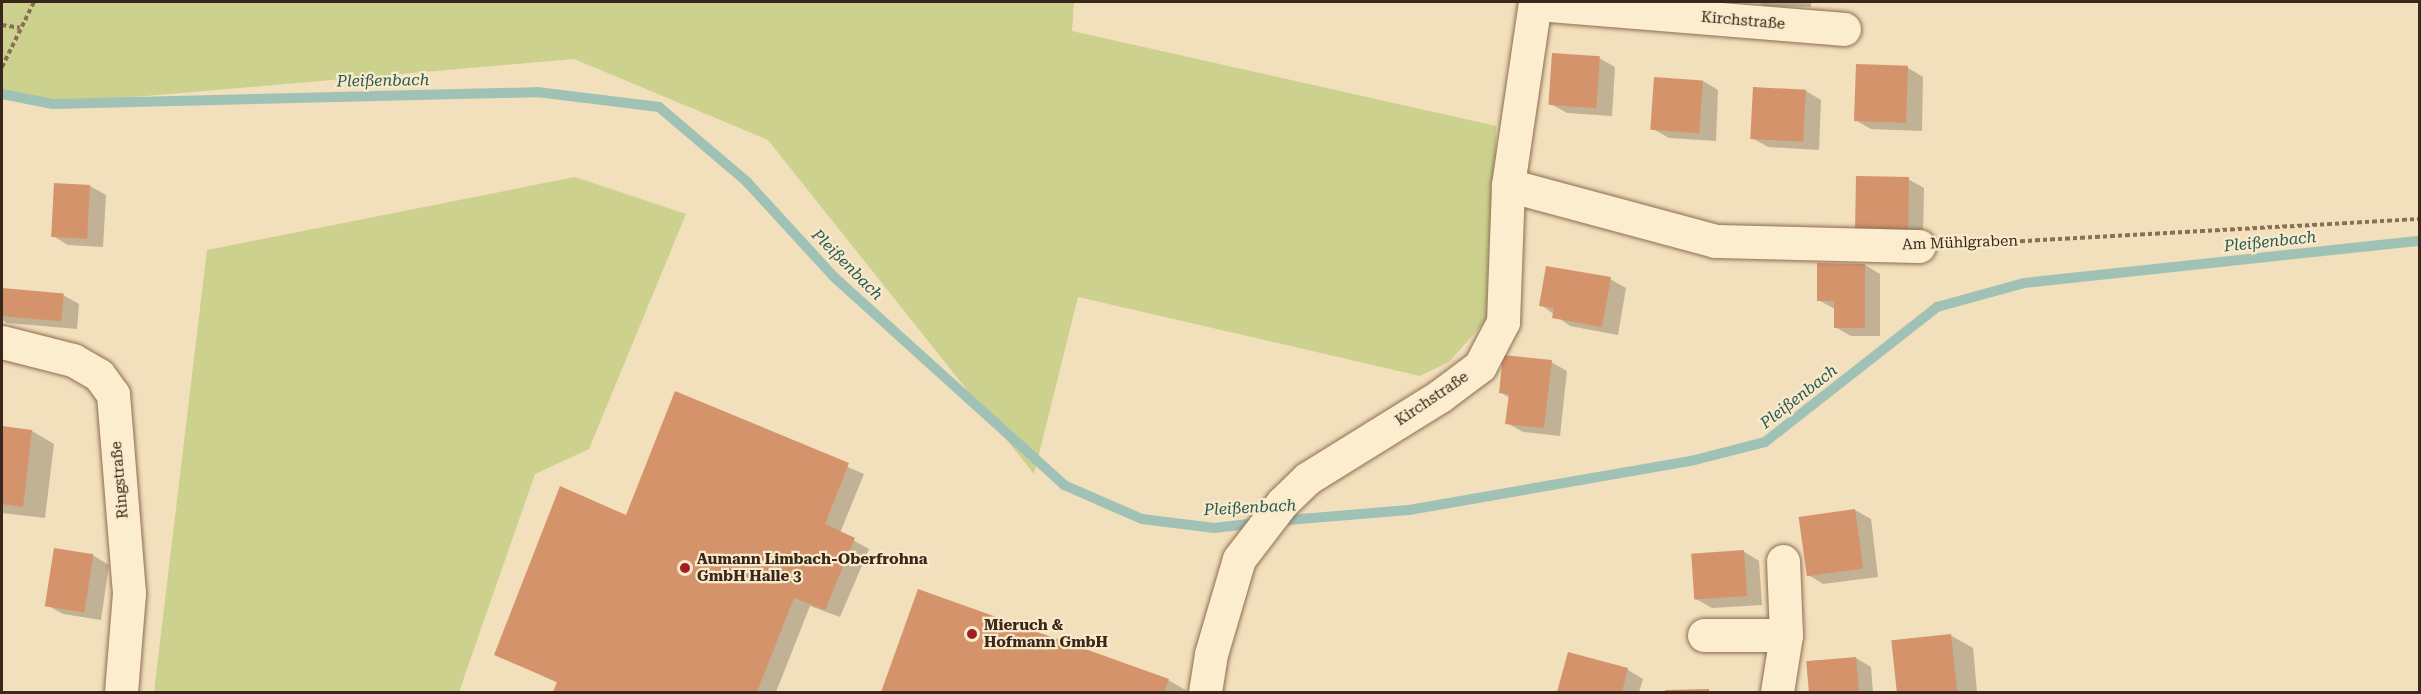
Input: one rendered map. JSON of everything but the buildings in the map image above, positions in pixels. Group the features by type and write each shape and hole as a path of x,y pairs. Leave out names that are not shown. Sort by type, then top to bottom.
{"street":[{"name":"Kirchstraße","path":"1205,693 1210,654 1239,559 1258,538 1282,503 1308,478 1440,396 1480,366 1503,322 1508,185 1535,3 1844,29"},
{"name":"Am Mühlgraben","path":"1508,185 1714,241 1919,246"},
{"name":"Ringstraße","path":"2,342 73,360 99,375 113,394 129,593 121,693"},
{"path":"1777,693 1786,635 1783,561"},
{"path":"1704,635 1786,635"}],"path":[{"path":"2,68 34,2"},
{"path":"2,25 20,28"},
{"name":"Am Mühlgraben","path":"1919,246 2420,219"}],"green space":[{"path":"2,2 1074,2 1072,31 1496,126 1495,310 1449,362 1420,376 1078,297 1034,474 768,140 574,59 53,104 2,94"},
{"path":"575,177 686,214 589,449 535,474 459,692 154,692 207,250"}],"waterway":[{"name":"Pleißenbach","path":"2,94 53,104 537,92 659,107 747,182 833,276 1064,485 1142,519 1214,528 1258,523"},
{"name":"Pleißenbach","path":"1276,521 1409,510 1691,461 1765,442 1937,307 2024,283 2420,241"}],"place":[{"name":"Aumann Limbach-Oberfrohna GmbH Halle 3","path":"685,568"},
{"name":"Mieruch & Hofmann GmbH","path":"972,634"}]}
